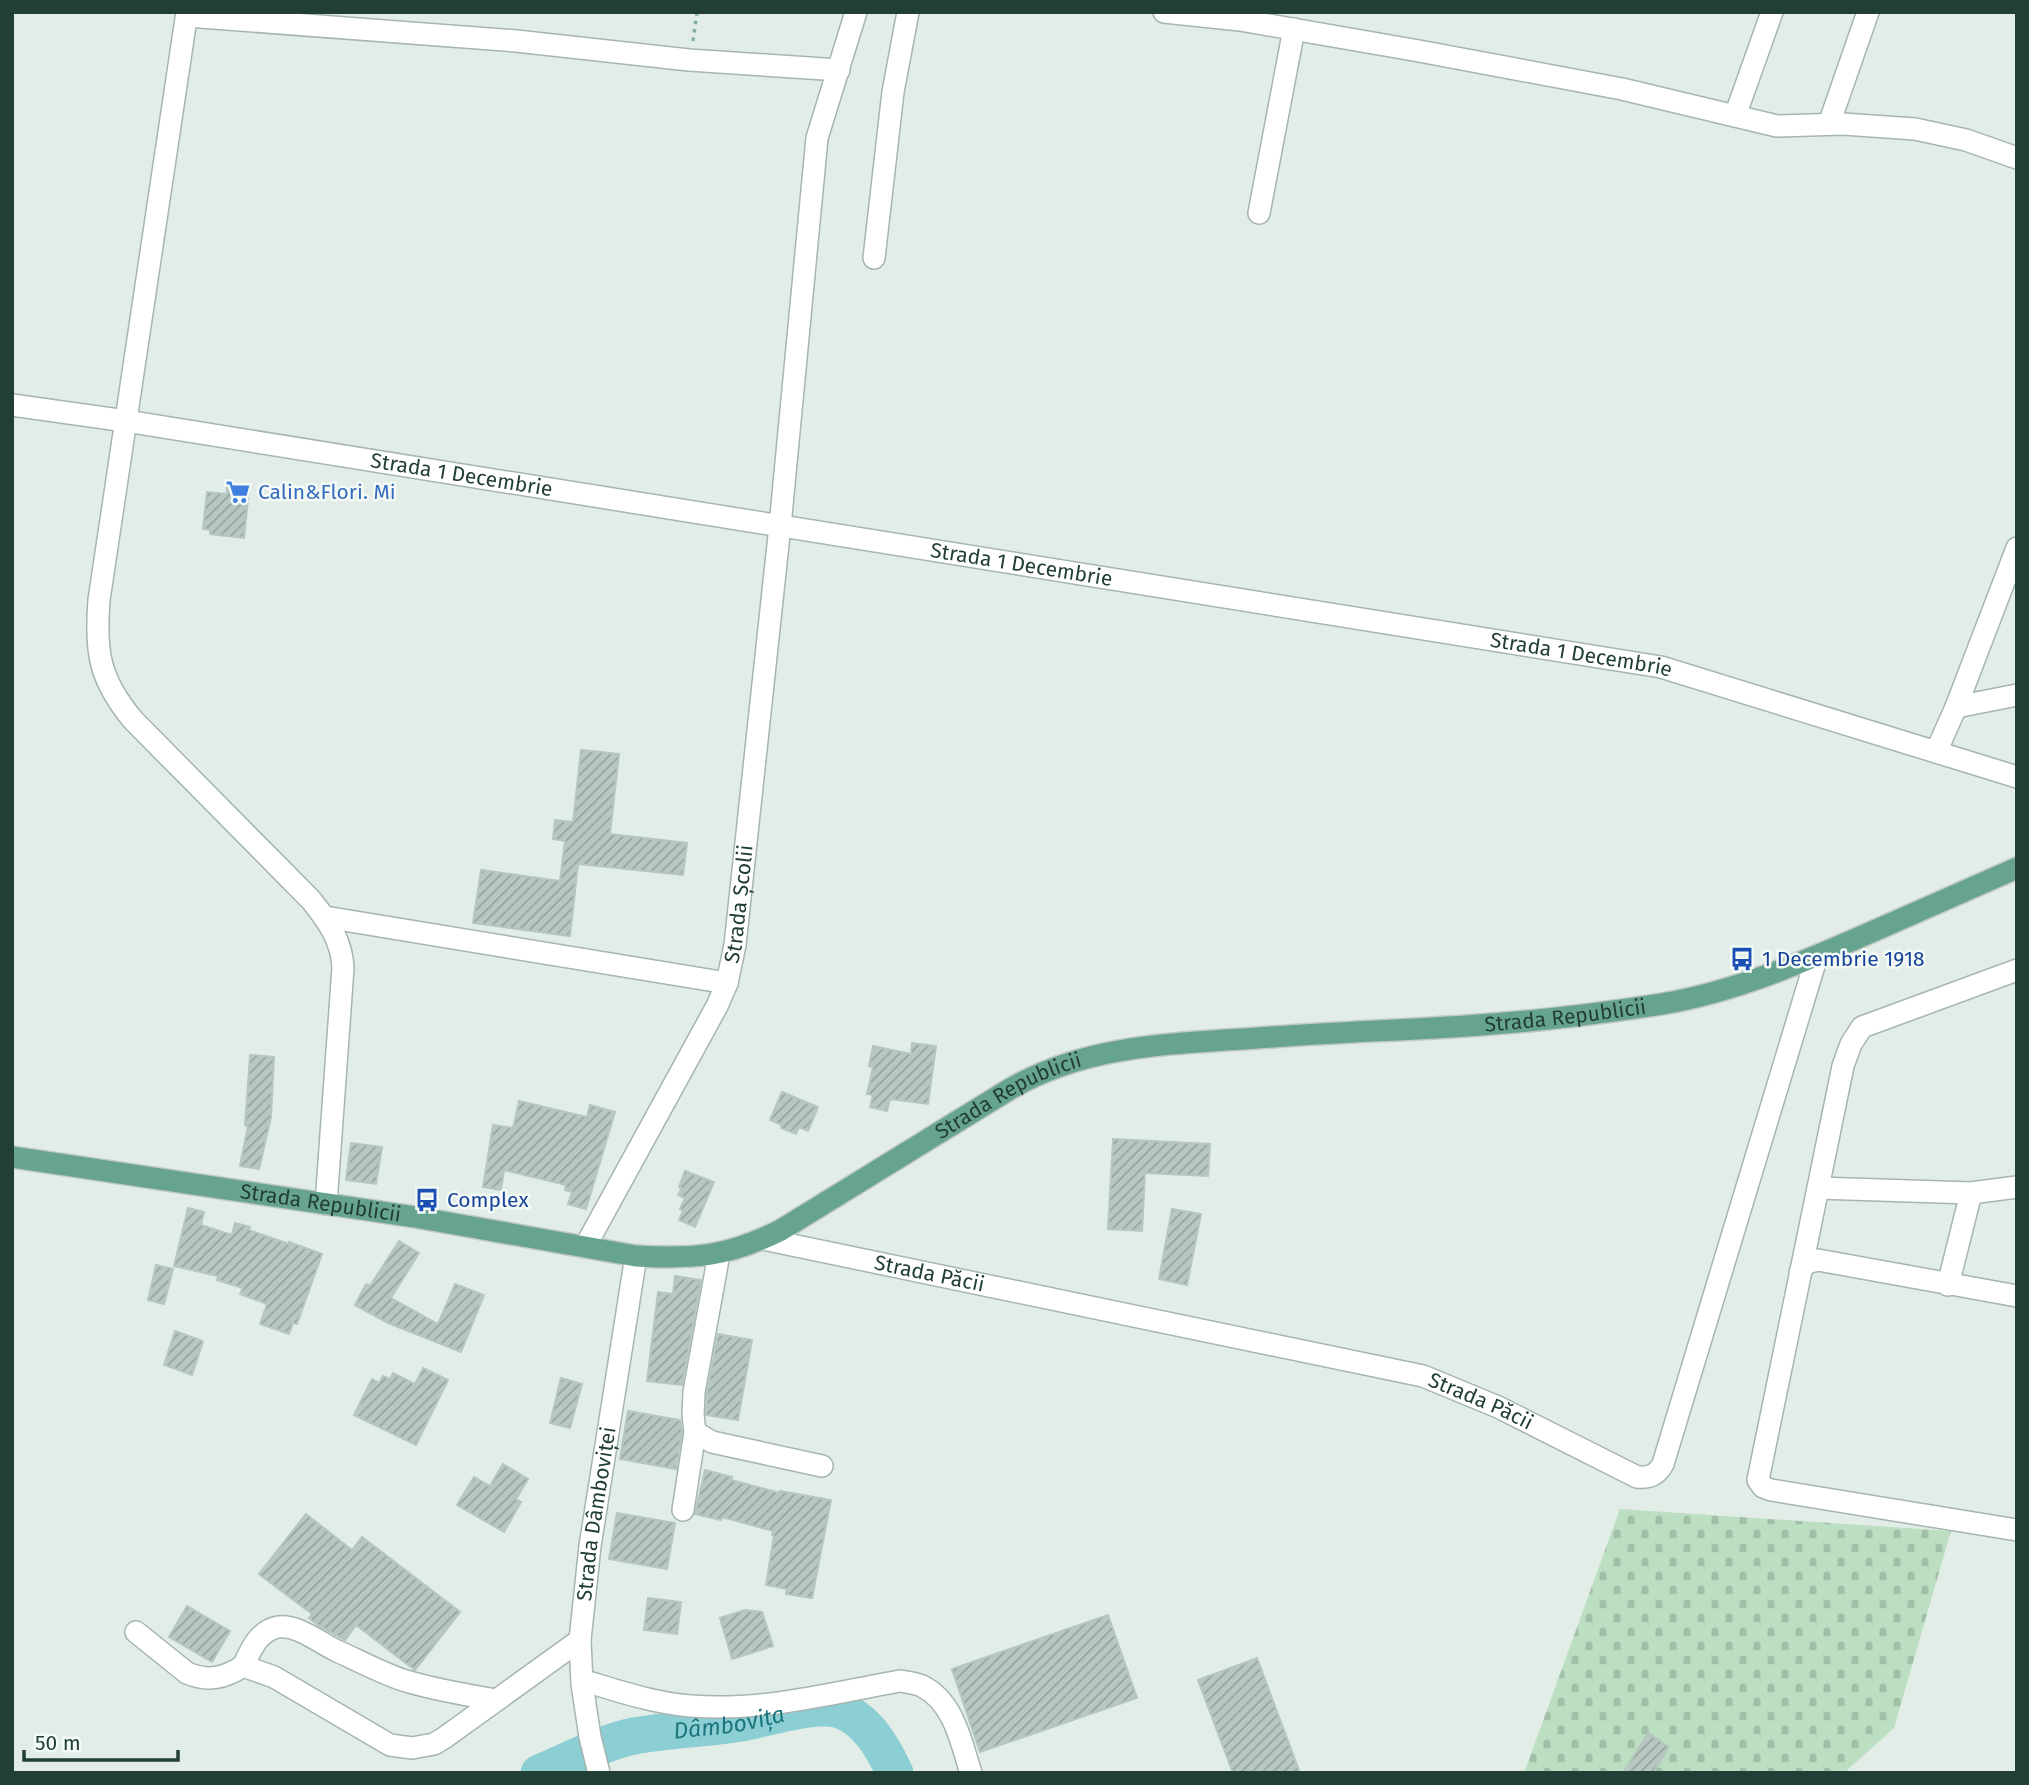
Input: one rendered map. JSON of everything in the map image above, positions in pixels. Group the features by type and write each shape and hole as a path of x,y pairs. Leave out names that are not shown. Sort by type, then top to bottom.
{"main road":[{"name":"Strada Republicii","path":"12,1157 326,1204 636,1255 670,1258 719,1254 763,1239 1019,1083 1073,1060 1149,1046 1330,1032 1503,1023 1601,1012 1700,996 1768,975 1817,956 2017,868"}],"street":[{"name":"Strada Școlii","path":"585,1247 727,983 735,945 780,526 817,138 856,12"},
{"path":"874,258 893,92 908,12"},
{"path":"1164,12 1240,16 1294,29 1622,89 1777,126 1829,124 1915,130 1966,140 2017,158"},
{"path":"1735,116 1772,12"},
{"path":"1829,124 1868,12"},
{"path":"326,1204 343,968 337,939 325,917 293,881 133,720 118,701 101,666 97,624 99,600 187,14 516,41 689,60 839,70"},
{"path":"1259,213 1294,29"},
{"name":"Strada 1 Decembrie","path":"12,405 1661,667 2017,778"},
{"path":"1936,751 1956,707 2017,548"},
{"path":"1956,707 2017,695"},
{"path":"325,917 727,983"},
{"name":"Strada Păcii","path":"763,1239 1423,1377 1498,1407 1637,1477 1646,1478 1658,1473 1663,1464 1817,956"},
{"path":"2017,970 1862,1027 1851,1044 1843,1066 1758,1480 1763,1487 1771,1490 2017,1530"},
{"path":"1818,1188 1971,1193 2017,1187"},
{"path":"1948,1285 1971,1193"},
{"path":"683,1510 695,1432 694,1392 719,1254"},
{"name":"Strada Dâmboviței","path":"599,1773 590,1737 582,1682 580,1640 590,1546 636,1255"},
{"path":"1800,1272 1806,1263 1818,1260 2017,1296"},
{"path":"695,1432 712,1442 822,1466"},
{"path":"136,1632 195,1677 230,1675 243,1666 262,1634 285,1627 293,1628 404,1681 496,1700"},
{"path":"243,1666 274,1677 390,1745 412,1748 434,1744 580,1640"},
{"path":"582,1682 636,1697 692,1706 769,1705 900,1681 921,1686 937,1697 947,1709 971,1773"}],"path":[{"path":"689,60 697,12"}],"green space":[{"path":"1620,1509 1951,1531 1894,1728 1844,1773 1524,1773"}],"building":[{"path":"227,488 249,490 244,538 210,534 210,530 203,529 207,492 227,494"},
{"path":"581,750 619,754 610,834 687,843 683,875 578,864 570,936 473,923 481,870 560,881 565,841 553,839 555,820 573,822"},
{"path":"912,1043 936,1046 928,1104 890,1099 887,1111 870,1107 873,1095 867,1094 873,1067 869,1066 873,1046 911,1054"},
{"path":"250,1055 274,1057 271,1117 259,1169 240,1166 248,1126 245,1125"},
{"path":"782,1092 818,1107 808,1131 799,1127 796,1134 770,1120"},
{"path":"519,1101 587,1117 590,1105 615,1112 586,1209 568,1204 572,1192 565,1190 566,1185 504,1170 501,1190 483,1187 493,1125 513,1128"},
{"path":"1113,1139 1210,1144 1208,1176 1145,1173 1142,1231 1108,1229"},
{"path":"351,1143 382,1147 376,1184 346,1180"},
{"path":"685,1171 714,1182 695,1227 679,1220 685,1198 678,1195"},
{"path":"188,1208 204,1212 201,1225 232,1235 235,1223 322,1254 297,1324 293,1323 289,1334 260,1324 267,1304 240,1294 243,1288 217,1280 218,1276 174,1266"},
{"path":"1172,1209 1201,1214 1187,1285 1159,1279"},
{"path":"399,1241 419,1253 391,1298 438,1324 455,1284 484,1295 461,1352 388,1323 355,1305 366,1284 370,1286"},
{"path":"156,1265 173,1269 164,1304 148,1300"},
{"path":"675,1276 701,1280 682,1385 647,1381 658,1292 673,1294"},
{"path":"175,1331 203,1341 192,1375 164,1365"},
{"path":"718,1334 752,1340 738,1420 706,1415 707,1393"},
{"path":"423,1368 448,1380 416,1445 354,1415 372,1379 379,1383 383,1376 390,1379 393,1373 415,1384"},
{"path":"561,1378 582,1384 570,1428 550,1423"},
{"path":"628,1411 680,1420 682,1432 676,1469 620,1459"},
{"path":"503,1464 528,1479 516,1499 521,1502 504,1532 457,1505 474,1477 490,1486"},
{"path":"705,1470 780,1493 831,1500 812,1598 786,1594 787,1589 766,1585 773,1531 722,1517 721,1520 695,1514"},
{"path":"617,1513 675,1523 667,1569 609,1559"},
{"path":"306,1514 352,1550 362,1537 460,1612 415,1670 356,1625 345,1640 319,1626 309,1618 312,1614 259,1574"},
{"path":"648,1598 681,1602 677,1634 644,1630"},
{"path":"187,1606 230,1631 212,1662 169,1637"},
{"path":"745,1610 762,1612 773,1646 732,1659 720,1618"},
{"path":"1108,1615 1137,1698 980,1752 952,1669"},
{"path":"1257,1658 1300,1773 1233,1773 1198,1680"},
{"path":"1648,1733 1669,1747 1653,1773 1623,1773"}],"waterway":[{"name":"Dâmbovița","path":"539,1773 598,1747 634,1736 735,1724 816,1708 840,1710 859,1721 880,1745 895,1773"}],"place":[{"name":"Calin&Flori. Mi","path":"238,492"},
{"name":"1 Decembrie 1918","path":"1742,959"},
{"name":"Complex","path":"427,1200"}]}
